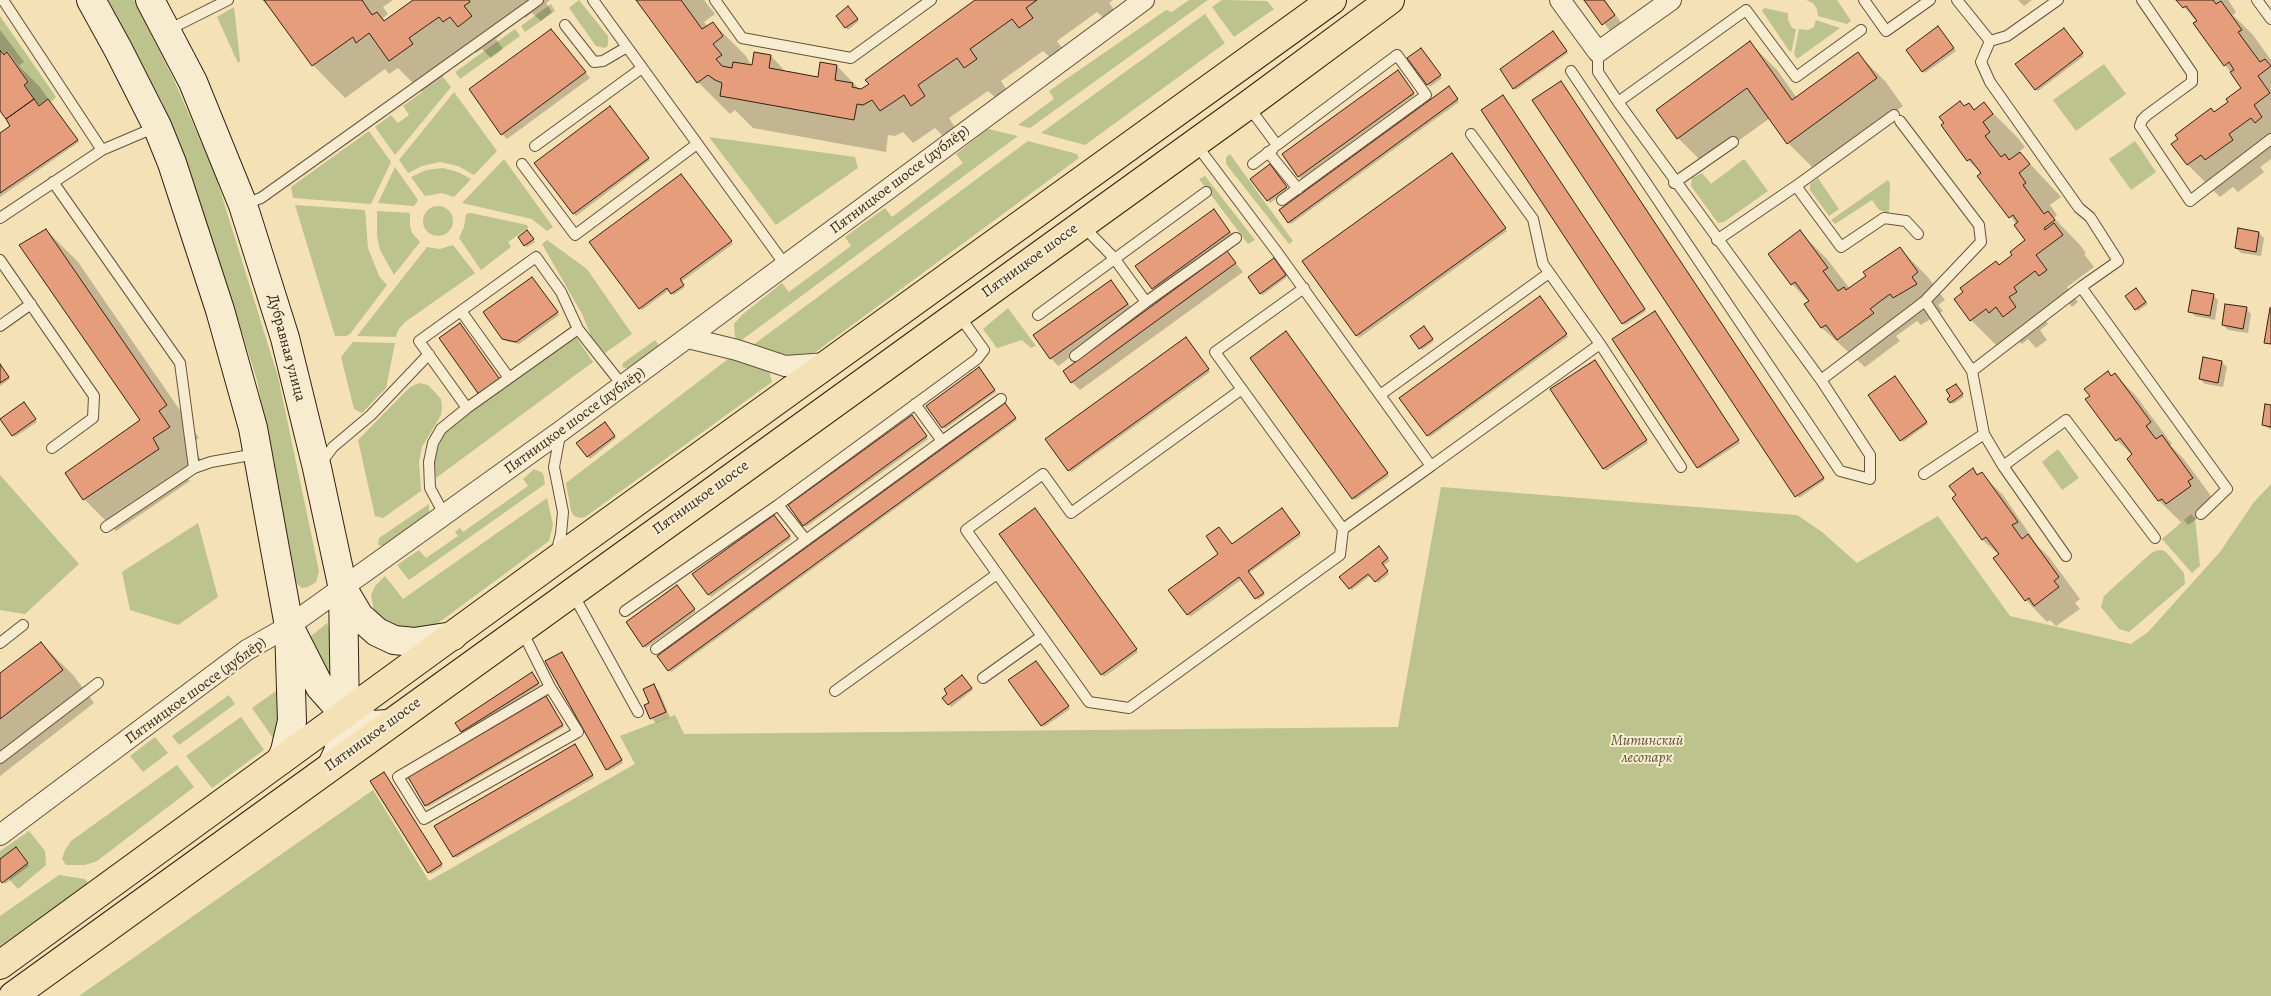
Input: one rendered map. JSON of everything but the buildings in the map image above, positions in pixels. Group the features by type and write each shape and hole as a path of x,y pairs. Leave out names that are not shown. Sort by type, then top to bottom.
{"main road":[{"path":"91,0 157,126 182,192 242,385 258,454 289,626 292,721 281,760"},
{"name":"Дубравная улица","path":"150,0 193,82 243,204 285,338 317,468 343,589 345,715 338,752 332,765"},
{"path":"0,965 553,562 1332,0"},
{"name":"Пятницкое шоссе","path":"13,996 1248,105 1390,0"},
{"path":"343,589 359,616 377,632 394,640 414,642 453,636"},
{"path":"289,626 320,687 345,715 372,725 388,724"}],"street":[{"name":"Пятницкое шоссе (дублёр)","path":"0,835 247,650 289,626 445,516 1144,0"},
{"path":"1560,0 1598,52 1671,0"},
{"path":"688,338 737,350 785,366 807,366 832,362"}],"lane":[{"path":"3,0 102,150"},
{"path":"166,30 228,0"},
{"path":"243,204 261,198 538,0"},
{"path":"593,0 786,266"},
{"path":"715,0 742,38 851,58 931,0"},
{"path":"1864,0 1886,31 1930,0"},
{"path":"1958,0 1990,41"},
{"path":"1990,41 2008,36 2058,0"},
{"path":"2142,0 2192,74 2192,82 2147,115 2142,120 2140,126 2190,201 2271,139"},
{"path":"2257,0 2271,19"},
{"path":"1618,102 1746,10 1796,77 1861,30"},
{"path":"566,25 594,62 603,61 627,47"},
{"path":"1972,371 2118,261 2090,217 2079,208 1990,82 1981,62 1990,41"},
{"path":"1571,71 1840,471 1870,479 1870,455 1821,380 1674,183 1618,102 1598,72 1598,52"},
{"path":"1253,164 1397,55 1426,95 1282,200"},
{"path":"535,146 642,68"},
{"path":"1248,105 1278,145"},
{"path":"1717,240 1897,118 1979,225 1982,242 1925,301 1821,380"},
{"path":"0,218 102,150 157,126"},
{"path":"1471,134 1533,220 1543,264 1600,344 1681,467"},
{"path":"1674,183 1733,142"},
{"path":"1194,143 1304,288 1431,466"},
{"path":"522,164 575,235 697,144"},
{"path":"1268,152 1298,189"},
{"path":"53,182 180,363 194,468"},
{"path":"1796,186 1841,248 1884,218 1906,221 1918,234"},
{"path":"1038,315 1206,192"},
{"path":"1081,225 1114,258 1146,302"},
{"path":"1075,356 1146,302 1236,238"},
{"path":"467,408 419,341 536,257 561,292 578,329 623,386"},
{"path":"0,260 94,396 93,418 52,448"},
{"path":"1380,395 1549,273"},
{"path":"2081,287 2227,489 2201,514"},
{"path":"1242,390 1071,513 1043,474 966,530 1089,702 1129,708 1340,555 1343,530 1215,352 1304,288"},
{"path":"1925,301 1972,371 1984,434 2003,466 2066,556"},
{"path":"0,326 31,304"},
{"path":"462,311 509,378"},
{"path":"625,611 778,505 977,359 984,350 957,314"},
{"path":"445,516 430,488 429,462 433,443 442,429 467,408 578,329"},
{"path":"1343,530 1600,344"},
{"path":"317,468 333,447 371,415 429,354"},
{"path":"656,649 1001,400"},
{"path":"915,404 942,442"},
{"path":"2003,466 2066,420 2155,538"},
{"path":"553,562 561,534 563,512 554,467 561,431"},
{"path":"1924,474 1984,434"},
{"path":"106,527 194,468 211,462 258,454"},
{"path":"778,505 806,540"},
{"path":"835,691 997,574"},
{"path":"572,591 638,712"},
{"path":"0,643 23,626"},
{"path":"521,628 550,686 578,732 424,819 398,777 550,686"},
{"path":"983,678 1042,636"},
{"path":"0,758 98,684"}],"green space":[{"path":"107,0 134,0 173,78 215,174 278,377 319,571 316,582 308,587 302,588 295,579 257,380 197,192 162,102"},
{"path":"579,0 608,36 608,45 605,48 596,46 569,8"},
{"path":"1189,0 1208,0 1030,128 1018,125 1054,99 1049,91 1166,10 1172,12"},
{"path":"1222,0 1267,1 1274,9 1234,37 1212,7"},
{"path":"1806,0 1837,0 1851,21 1847,24 1818,16 1817,9 1813,3"},
{"path":"551,4 555,11 525,32 521,26"},
{"path":"234,7 240,61 238,63 217,17"},
{"path":"1764,8 1788,13 1788,20 1792,28 1796,29 1790,52 1762,11"},
{"path":"1205,14 1225,43 1085,145 1041,133"},
{"path":"0,16 56,97 51,102 48,99 39,105 25,85 29,82 8,51 4,54 0,48"},
{"path":"1816,20 1840,28 1797,59 1794,54 1799,29 1808,30 1814,27"},
{"path":"515,29 520,36 460,79 455,72"},
{"path":"2104,64 2126,94 2076,131 2053,100"},
{"path":"443,77 451,87 395,155 375,127 391,115 398,123 409,115 403,106"},
{"path":"454,92 497,151 474,175 458,166 440,162 422,166 408,173 399,160"},
{"path":"988,129 1018,136 739,342 735,337 734,324 742,315 782,283 789,292 851,246 845,237 885,208 892,217 963,163 956,154"},
{"path":"369,131 391,162 371,204 293,198 291,187"},
{"path":"709,137 855,157 858,168 776,225"},
{"path":"1028,141 1077,154 1079,158 802,362 749,348"},
{"path":"2135,141 2156,172 2131,190 2109,159"},
{"path":"1230,154 1293,241 1289,244 1226,164 1226,157"},
{"path":"504,159 553,227 547,231 532,219 462,203"},
{"path":"1744,159 1768,191 1724,222 1718,223 1691,186 1692,178 1702,173 1711,184"},
{"path":"395,167 418,200 414,206 378,203"},
{"path":"443,168 458,172 471,179 454,197 442,193 425,196 411,177 426,170"},
{"path":"1205,176 1255,240 1248,244 1199,179"},
{"path":"1818,178 1839,209 1829,216 1810,190 1810,184"},
{"path":"1888,180 1890,184 1889,213 1879,210 1872,200 1835,224 1831,220"},
{"path":"295,205 365,210 368,248 379,276 387,285 350,334 346,336 335,336"},
{"path":"438,206 449,210 453,221 449,232 438,236 427,232 423,221 427,210"},
{"path":"377,211 410,213 412,233 420,242 394,275 380,250 377,236"},
{"path":"471,213 527,225 528,228 508,242 511,247 481,270 459,238 464,227 466,214"},
{"path":"547,240 587,269 632,334 605,353 591,336 582,314 542,244"},
{"path":"453,245 475,273 405,322 398,330 396,337 357,336 427,247 440,249"},
{"path":"1008,308 1036,346 1031,348 1022,340 997,348 983,329"},
{"path":"576,337 593,362 436,478 435,454 442,438 451,425"},
{"path":"655,340 660,347 629,369 622,367 623,363"},
{"path":"353,342 395,343 386,388 362,413 354,409 341,357"},
{"path":"732,356 769,371 772,382 585,517 574,516 571,511 566,483"},
{"path":"419,383 428,385 441,399 442,407 441,415 422,447 419,462 421,491 383,518 375,516 358,440 410,387"},
{"path":"2058,449 2079,478 2062,490 2042,462"},
{"path":"534,469 543,473 545,484 409,580 397,565 419,550 426,558 458,536 455,532 460,528 463,532 528,486 523,479"},
{"path":"0,475 79,564 25,614 0,610"},
{"name":"Митинский лесопарк","path":"2271,484 2271,996 79,996 373,790 429,881 635,764 620,736 675,715 684,734 1398,727 1441,487 1797,515 1822,532 1857,563 1938,516 2010,616 2131,644 2148,632 2220,552 2254,502"},
{"path":"547,498 553,525 549,541 426,632 406,636 375,615 371,595 375,586 385,576 403,599"},
{"path":"429,504 429,515 383,546 378,545 379,538"},
{"path":"2191,514 2195,518 2200,566 2192,573 2162,539"},
{"path":"198,523 218,597 178,625 130,610 122,572"},
{"path":"2162,550 2166,552 2184,573 2185,584 2129,632 2119,629 2101,607 2104,596 2150,554"},
{"path":"327,623 329,629 331,678 327,678 311,636"},
{"path":"276,691 284,706 275,741 252,708"},
{"path":"229,695 235,704 179,745 172,736"},
{"path":"241,717 264,750 212,788 186,756"},
{"path":"155,737 168,753 143,772 130,756"},
{"path":"177,765 194,787 97,861 85,865 66,865 62,859 71,841"},
{"path":"29,831 45,851 46,865 18,889 8,878 28,863 16,847 0,859 0,851"},
{"path":"59,875 85,879 88,883 0,946 0,916"}]}
